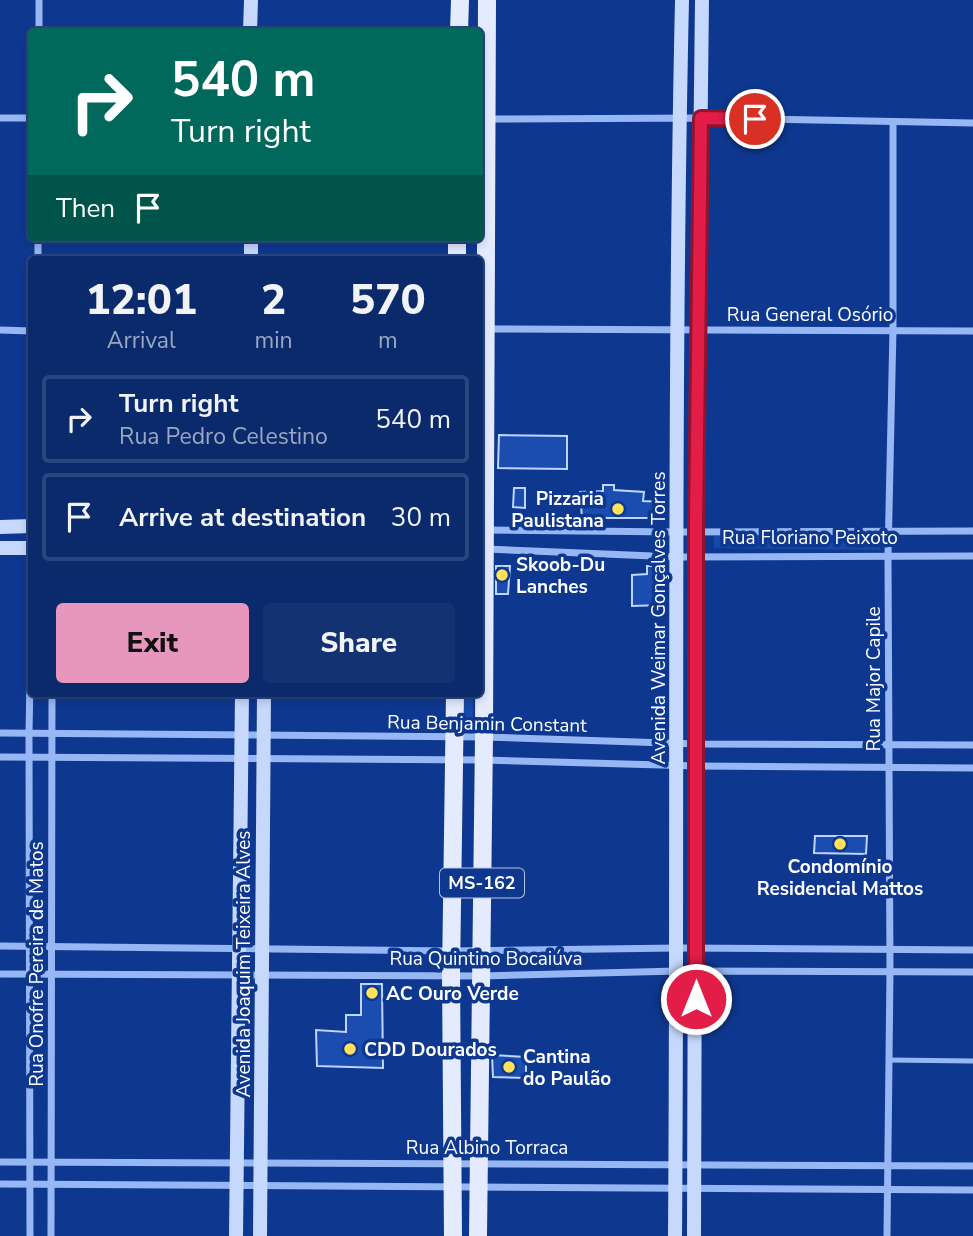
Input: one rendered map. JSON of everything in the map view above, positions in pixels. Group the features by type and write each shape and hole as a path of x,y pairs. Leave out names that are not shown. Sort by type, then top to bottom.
{"main road":[{"path":"250,28 251,0"},
{"path":"459,28 460,0"},
{"name":"MS-162","path":"483,119 487,0"},
{"name":"Avenida Weimar Gonçalves Torres","path":"675,1236 682,0"},
{"name":"Avenida Weimar Gonçalves Torres","path":"695,1236 696,532 702,0"},
{"path":"0,527 28,526"},
{"path":"0,548 28,548"},
{"name":"MS-162","path":"478,1236 483,643"},
{"name":"Avenida Joaquim Teixeira Alves","path":"236,1236 242,697"},
{"name":"Avenida Joaquim Teixeira Alves","path":"260,1236 264,697"},
{"name":"MS-162","path":"453,1236 451,951 455,697"}],"street":[{"path":"38,28 39,0"},
{"path":"0,118 28,118"},
{"path":"483,119 701,118 973,123"},
{"name":"Rua Major Capile","path":"887,1236 890,971 888,556 894,329 892,122"},
{"name":"Rua General Osório","path":"483,329 973,331"},
{"path":"0,330 28,331"},
{"name":"Rua Floriano Peixoto","path":"483,529 677,532 973,531"},
{"name":"Rua Floriano Peixoto","path":"483,549 677,557 973,556"},
{"name":"Rua Onofre Pereira de Matos","path":"30,697 30,1236"},
{"name":"Rua Onofre Pereira de Matos","path":"51,1236 52,697"},
{"name":"Rua Benjamin Constant","path":"0,733 484,737 697,744 890,743 973,746"},
{"name":"Rua Benjamin Constant","path":"0,757 483,760 697,766 973,768"},
{"name":"Rua Quintino Bocaiúva","path":"0,946 451,951 678,948 973,950"},
{"name":"Rua Quintino Bocaiúva","path":"0,974 481,976 678,971 973,972"},
{"name":"Rua Albino Torraca","path":"0,1162 973,1166"},
{"name":"Rua Albino Torraca","path":"0,1184 973,1189"}],"lane":[{"path":"889,1060 973,1062"}],"shaded area":[{"path":"714,536 880,538 880,550 714,548"},
{"path":"464,697 473,697 473,729 464,730"}],"building":[{"path":"499,435 567,436 567,469 498,468"},
{"path":"603,485 614,485 614,490 644,492 643,501 663,502 661,518 582,518 580,492 603,491"},
{"path":"514,488 525,488 525,508 513,507"},
{"name":"Skoob-Du Lanches","path":"496,566 510,566 508,594 496,594"},
{"path":"647,566 661,566 664,570 664,605 632,606 632,575 647,574"},
{"name":"Condomínio Residencial Mattos","path":"815,836 867,836 866,854 814,853"},
{"name":"CDD Dourados","path":"361,984 382,984 383,1068 317,1066 316,1030 346,1032 346,1015 361,1015"},
{"name":"Cantina do Paulão","path":"492,1055 526,1057 526,1078 493,1077"}],"place":[{"name":"Pizzaria Paulistana","path":"618,509"},
{"name":"Skoob-Du Lanches","path":"502,575"},
{"name":"Condomínio Residencial Mattos","path":"840,844"},
{"name":"AC Ouro Verde","path":"372,993"},
{"name":"CDD Dourados","path":"350,1049"},
{"name":"Cantina do Paulão","path":"509,1067"}],"route":[{"path":"696,999 696,520 701,118 755,119"}]}
